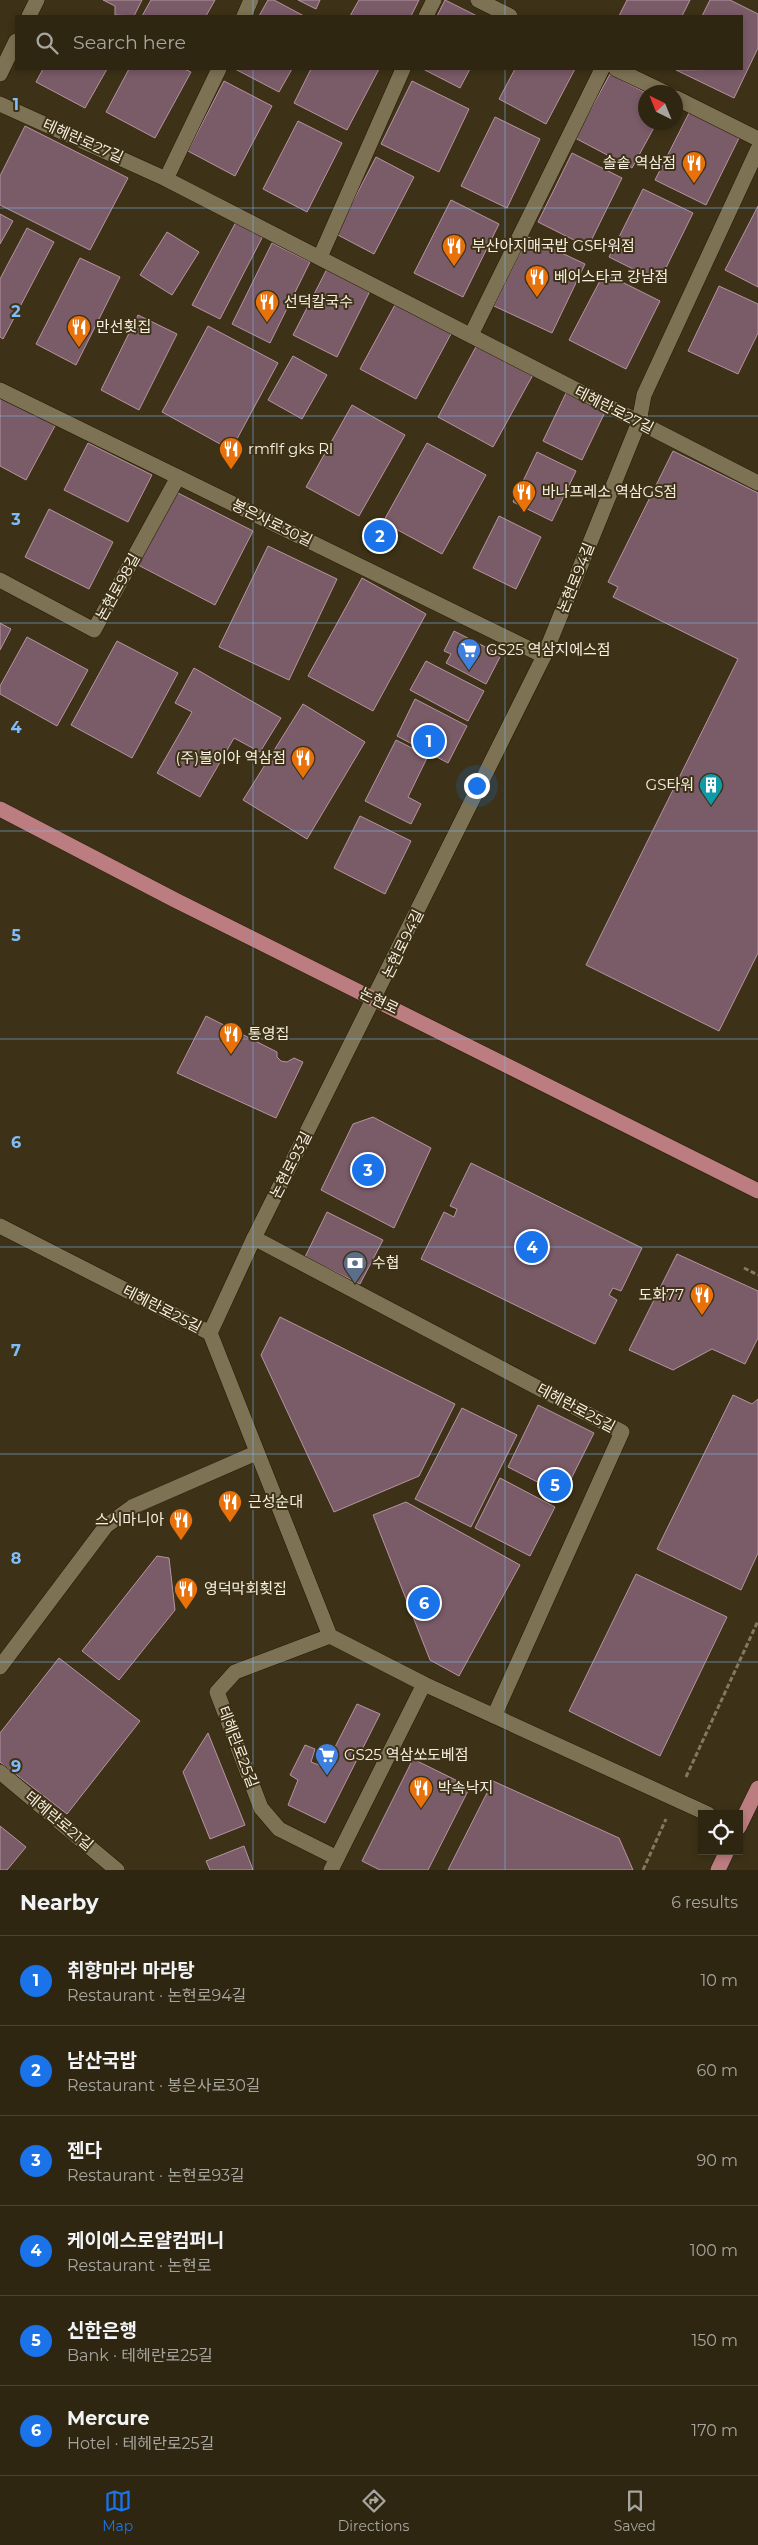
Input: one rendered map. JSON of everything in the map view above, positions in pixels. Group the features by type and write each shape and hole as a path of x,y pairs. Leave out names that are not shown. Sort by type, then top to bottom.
{"main road":[{"name":"논현로","path":"0,809 175,900 758,1190"},
{"path":"743,1819 758,1788"},
{"path":"718,1870 726,1855"}],"street":[{"path":"30,15 37,0"},
{"path":"244,15 251,0"},
{"path":"426,15 434,0"},
{"path":"478,0 508,15"},
{"path":"0,74 15,43"},
{"path":"166,178 218,70"},
{"path":"320,257 403,70"},
{"path":"471,335 602,70"},
{"path":"618,70 649,85"},
{"path":"683,102 758,139"},
{"name":"테헤란로27길","path":"0,104 166,178 758,483"},
{"name":"논현로94길","path":"376,999 544,656 639,422 644,395 758,150"},
{"name":"봉은사로30길","path":"0,390 544,656"},
{"name":"논현로98길","path":"0,580 94,630 178,477"},
{"name":"논현로93길","path":"210,1333 254,1238 376,999"},
{"name":"테헤란로25길","path":"0,1226 210,1333 330,1636 235,1672 217,1692 261,1808 285,1833 334,1864"},
{"name":"테헤란로25길","path":"254,1238 622,1432 494,1716"},
{"path":"0,1667 106,1526 132,1506 256,1453"},
{"path":"330,1636 424,1684 700,1810"},
{"path":"334,1864 424,1684"},
{"name":"테헤란로21길","path":"0,1772 117,1870"}],"path":[{"path":"744,1268 758,1275"},
{"path":"643,1870 758,1621"}],"building":[{"path":"103,0 142,0 134,15 115,15 115,6"},
{"path":"151,0 215,0 207,15 143,15"},
{"path":"268,0 274,0 302,15 260,15"},
{"path":"298,0 320,0 316,9"},
{"path":"359,0 419,0 412,15 351,15"},
{"path":"445,0 475,15 438,15"},
{"path":"627,0 690,0 682,15 620,15"},
{"path":"710,0 730,0 758,14 758,48 734,98 676,70 743,70 743,15 702,15"},
{"path":"42,70 106,70 85,108 36,82"},
{"path":"128,70 186,70 191,72 155,138 106,112"},
{"path":"237,70 291,70 279,92"},
{"path":"310,70 378,70 347,130 294,103"},
{"path":"425,70 469,70 460,88"},
{"path":"514,70 574,70 546,124 499,99"},
{"path":"610,74 638,89 638,130 653,130 632,168 575,138"},
{"path":"224,81 272,106 235,176 188,151"},
{"path":"412,81 469,109 439,172 381,144"},
{"path":"690,111 740,136 706,205 655,180 680,130 683,130 683,125"},
{"path":"495,117 540,139 507,208 461,186"},
{"path":"298,121 342,143 307,212 263,189"},
{"path":"25,126 128,178 90,250 0,205 0,176"},
{"path":"572,153 622,178 588,247 538,222"},
{"path":"376,157 414,177 374,254 336,234"},
{"path":"643,189 693,213 659,282 609,257"},
{"path":"451,200 499,224 463,297 414,273"},
{"path":"758,206 758,287 725,270"},
{"path":"0,214 13,221 0,244"},
{"path":"236,222 263,236 220,319 192,305"},
{"path":"27,228 54,242 3,339 0,337 0,279"},
{"path":"167,232 199,252 172,295 140,275"},
{"path":"528,237 585,264 552,333 494,306"},
{"path":"272,243 310,262 270,343 232,324"},
{"path":"80,258 120,277 76,365 36,344"},
{"path":"328,267 371,289 337,357 293,335"},
{"path":"604,273 660,301 626,369 569,340"},
{"path":"719,286 758,304 758,333 738,374 688,351"},
{"path":"396,303 452,332 416,399 360,369"},
{"path":"138,315 177,334 139,410 101,390"},
{"path":"208,326 278,363 231,450 162,412"},
{"path":"478,343 534,373 493,447 438,417"},
{"path":"293,356 327,375 302,419 268,400"},
{"path":"567,391 606,410 582,460 543,441"},
{"path":"0,394 56,424 26,480 0,466"},
{"path":"352,405 405,435 359,516 306,487"},
{"path":"88,443 152,475 128,522 64,490"},
{"path":"427,443 486,475 442,554 383,522"},
{"name":"GS타워","path":"673,451 758,493 758,953 719,1031 586,965 738,659 613,597 618,587 608,582"},
{"path":"537,452 576,471 552,521 513,502"},
{"path":"176,492 253,531 215,605 138,565"},
{"path":"49,509 113,542 89,589 25,557"},
{"path":"499,516 541,537 516,589 473,568"},
{"path":"268,546 337,579 289,680 219,647"},
{"path":"362,578 426,614 373,711 308,676"},
{"path":"0,623 11,629 0,650"},
{"path":"454,631 501,655 486,684 446,663 451,654 444,651"},
{"path":"27,637 88,670 57,726 0,694 0,686"},
{"path":"117,641 178,673 132,758 71,725"},
{"path":"426,661 484,691 468,721 410,690"},
{"path":"194,668 281,718 260,752 234,738 200,797 157,773 192,712 175,703"},
{"path":"415,699 467,726 448,763 397,736"},
{"path":"303,704 365,742 307,839 243,800"},
{"path":"396,740 428,756 408,797 421,804 411,824 365,801"},
{"path":"360,816 411,841 385,894 334,868"},
{"path":"206,1016 277,1052 277,1057 281,1061 287,1062 294,1058 303,1062 276,1118 177,1073"},
{"path":"373,1117 431,1148 394,1228 321,1190 353,1124"},
{"path":"471,1163 642,1248 621,1291 613,1288 609,1295 617,1300 595,1344 421,1259 444,1212 454,1217 457,1209 450,1206"},
{"path":"327,1212 383,1240 360,1284 305,1257"},
{"path":"677,1254 758,1291 758,1338 745,1364 712,1349 673,1370 629,1350"},
{"path":"280,1317 455,1404 419,1476 334,1512 261,1355"},
{"path":"733,1395 752,1404 758,1399 758,1553 741,1590 657,1549"},
{"path":"538,1405 594,1433 563,1495 508,1467"},
{"path":"462,1408 517,1435 471,1527 415,1499"},
{"path":"500,1478 555,1507 530,1556 475,1528"},
{"path":"406,1502 520,1565 459,1676 430,1660 373,1515"},
{"path":"157,1556 169,1558 175,1610 119,1680 82,1651"},
{"path":"636,1574 727,1617 660,1756 569,1711"},
{"path":"59,1658 140,1721 67,1814 0,1762 0,1733"},
{"path":"357,1704 380,1714 325,1823 288,1805 298,1780 290,1775 305,1745 315,1749 311,1762 319,1765 329,1747 333,1751"},
{"path":"208,1733 245,1825 210,1839 183,1772"},
{"path":"413,1759 470,1787 428,1870 380,1870 362,1861"},
{"path":"493,1781 619,1838 633,1870 448,1870"},
{"path":"0,1826 26,1847 7,1870 0,1870"},
{"path":"244,1846 253,1870 210,1870 206,1861"}],"place":[{"name":"솔솥 역삼점","path":"694,184"},
{"name":"부산아지매국밥 GS타워점","path":"454,267"},
{"name":"베어스타코 강남점","path":"537,298"},
{"name":"선덕칼국수","path":"267,323"},
{"name":"만선횟집","path":"79,348"},
{"name":"rmflf gks Rl","path":"231,470"},
{"name":"바나프레소 역삼GS점","path":"524,513"},
{"name":"남산국밥","path":"380,536"},
{"name":"GS25 역삼지에스점","path":"469,671"},
{"name":"취향마라 마라탕","path":"429,741"},
{"name":"(주)불이아 역삼점","path":"303,779"},
{"name":"GS타워","path":"711,806"},
{"name":"통영집","path":"231,1055"},
{"name":"젠다","path":"368,1170"},
{"name":"케이에스로얄컴퍼니","path":"532,1247"},
{"name":"수협","path":"355,1284"},
{"name":"도화77","path":"702,1316"},
{"name":"신한은행","path":"555,1485"},
{"name":"근성순대","path":"230,1523"},
{"name":"스시마니아","path":"181,1541"},
{"name":"Mercure","path":"424,1603"},
{"name":"영덕막회횟집","path":"186,1610"},
{"name":"GS25 역삼쏘도베점","path":"327,1776"},
{"name":"박속낙지","path":"421,1809"}]}
